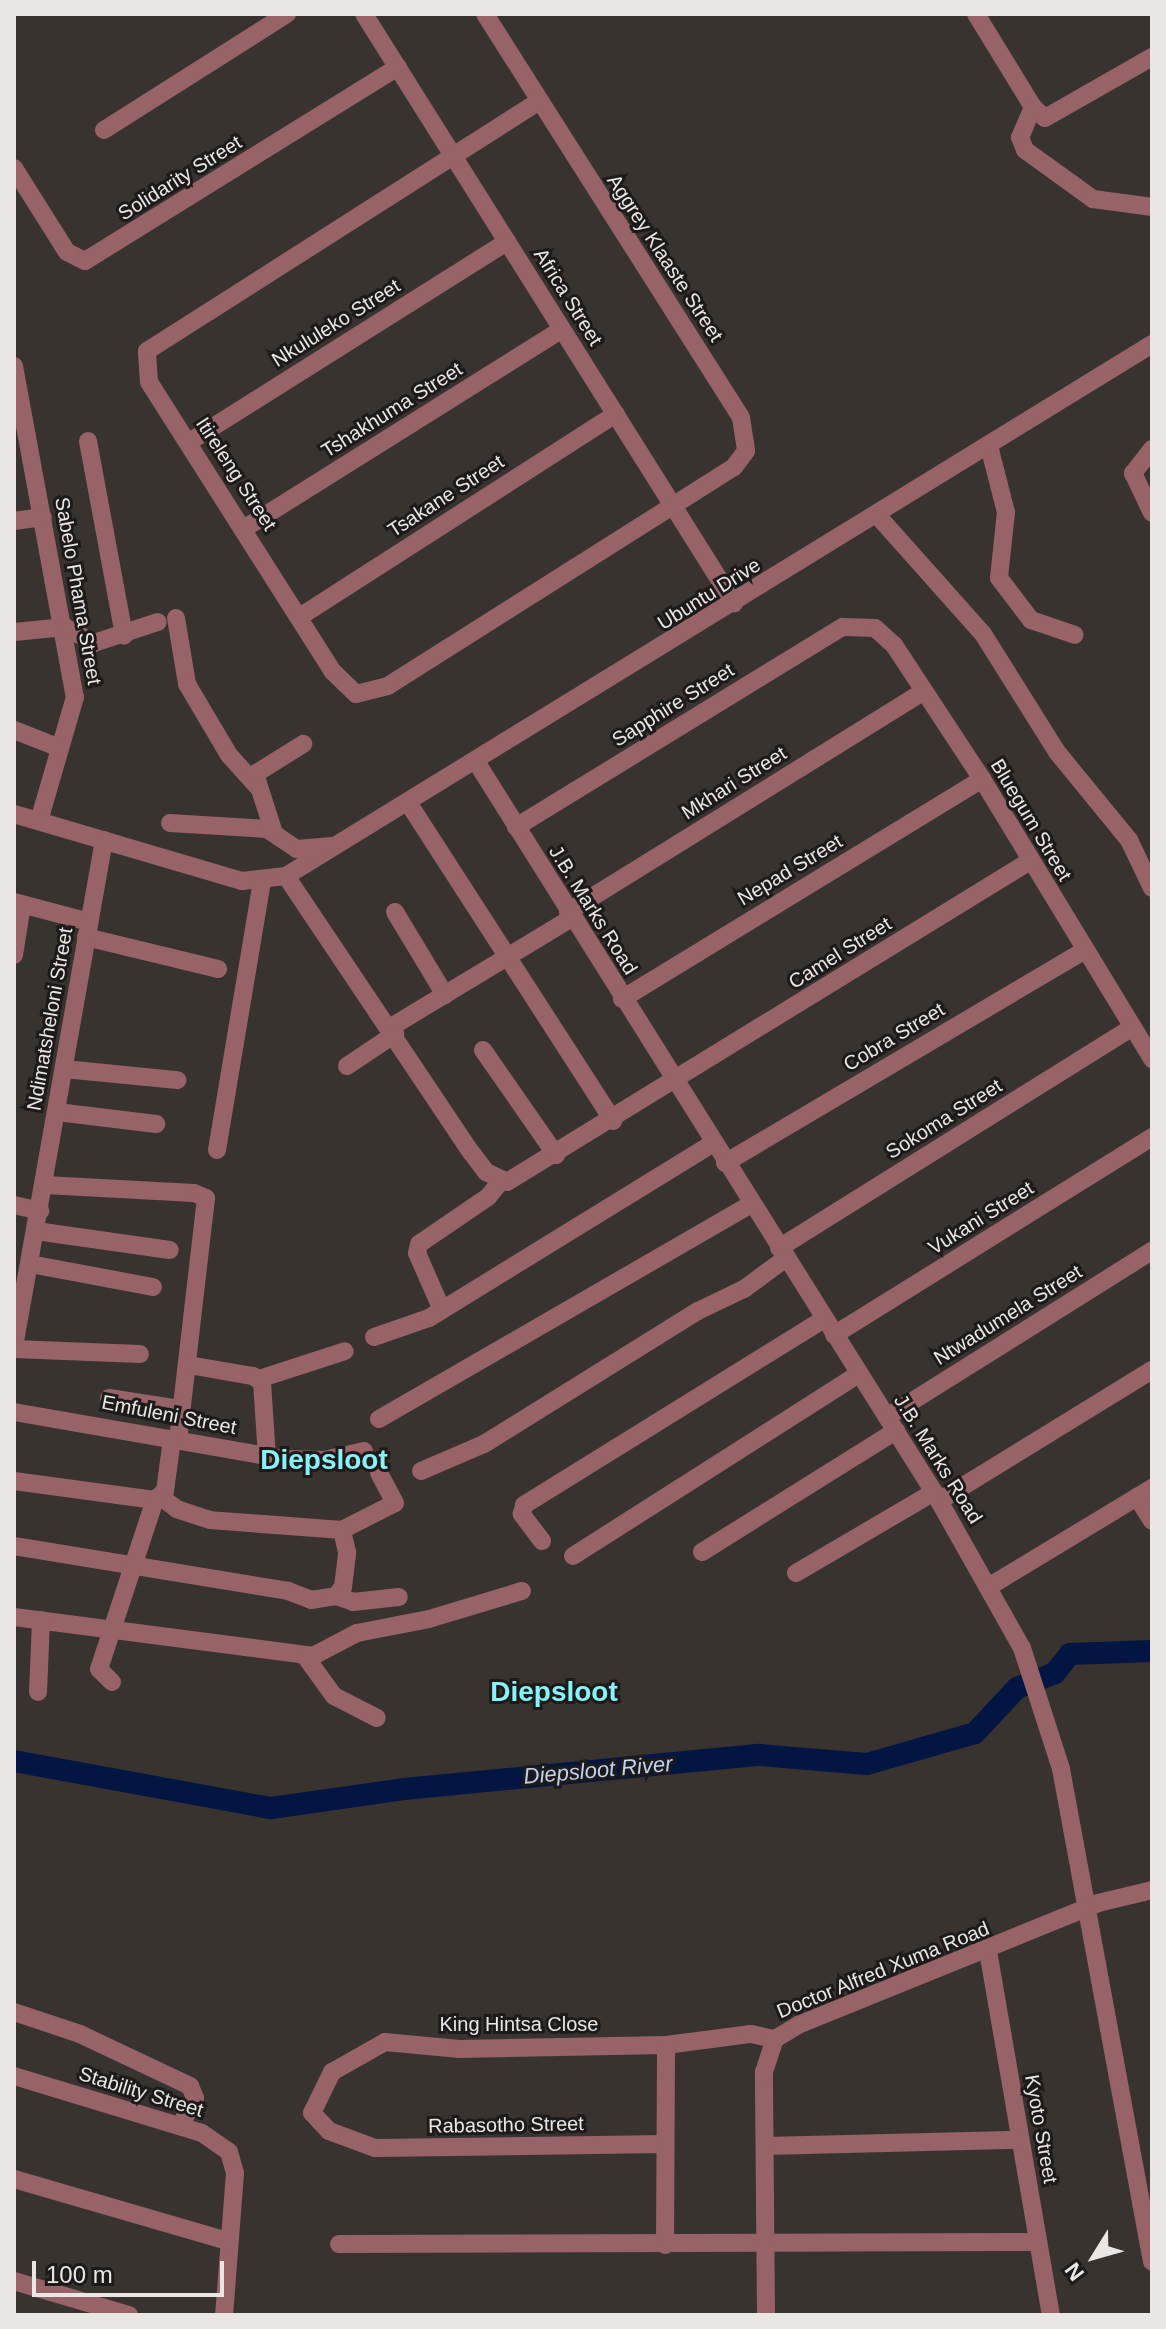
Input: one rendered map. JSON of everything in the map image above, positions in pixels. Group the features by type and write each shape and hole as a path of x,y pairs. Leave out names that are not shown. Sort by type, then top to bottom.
{"street":[{"path":"104,130 287,14"},
{"name":"Africa Street","path":"364,14 734,603"},
{"name":"Aggrey Klaaste Street","path":"485,14 746,427 746,451 734,467 672,504"},
{"path":"976,14 1033,107 1045,118 1152,57"},
{"name":"Solidarity Street","path":"14,168 67,252 85,261 398,67"},
{"name":"Itireleng Street","path":"539,101 152,343 144,361 146,376 301,616 339,681 356,694 372,694 672,504"},
{"path":"1033,107 1020,137 1025,150 1093,199 1152,207"},
{"name":"Nkululeko Street","path":"189,442 507,242"},
{"name":"Tshakhuma Street","path":"245,528 562,329"},
{"name":"Ubuntu Drive","path":"286,876 477,763 1152,344"},
{"name":"Sabelo Phama Street","path":"14,366 18,416 43,517 65,627 75,697 39,821"},
{"name":"Tsakane Street","path":"301,616 616,414"},
{"path":"88,441 124,636"},
{"path":"989,446 1006,512 999,578 1031,620 1075,635"},
{"path":"1152,449 1133,473 1152,513"},
{"path":"877,515 983,634 1057,752 1129,840 1152,888"},
{"path":"14,521 43,517"},
{"path":"14,632 65,627 94,643 167,620 187,684 229,755 257,786 273,830 297,849 338,846"},
{"name":"Bluegum Street","path":"855,623 885,636 924,691 982,779 1152,1059"},
{"name":"Sapphire Street","path":"516,827 855,623"},
{"name":"Mkhari Street","path":"347,1066 445,995 924,691"},
{"path":"14,730 60,748"},
{"path":"257,786 259,769 303,744"},
{"name":"J.B. Marks Road","path":"477,763 936,1496 990,1586 1022,1648 1039,1691 1061,1769 1152,2262"},
{"name":"Nepad Street","path":"622,999 982,779"},
{"path":"409,804 613,1121"},
{"path":"14,814 242,881 262,882 286,876 393,1031 471,1152 500,1182 488,1197 419,1244 417,1253 442,1310"},
{"path":"170,823 273,830"},
{"name":"Ndimatsheloni Street","path":"14,1343 24,1268 36,1231 45,1185 104,840"},
{"name":"Camel Street","path":"500,1182 519,1178 1030,861"},
{"path":"217,1150 262,882"},
{"path":"14,955 18,903 88,929 218,969"},
{"path":"395,912 445,995"},
{"name":"Cobra Street","path":"725,1163 1085,950"},
{"name":"Sokoma Street","path":"421,1471 484,1444 698,1311 744,1289 782,1253 1132,1027"},
{"path":"483,1050 556,1155"},
{"path":"64,1069 177,1080"},
{"path":"57,1112 156,1124"},
{"name":"Vukani Street","path":"834,1335 1152,1137"},
{"path":"374,1337 442,1310 713,1143"},
{"path":"45,1185 194,1193 206,1198 189,1365 181,1409 159,1499 131,1568 99,1669 112,1682"},
{"path":"379,1419 751,1204"},
{"path":"14,1205 40,1211"},
{"path":"36,1231 170,1250"},
{"name":"Ntwadumela Street","path":"702,1552 1152,1251"},
{"path":"24,1268 153,1287"},
{"path":"542,1541 522,1514 524,1505 824,1319"},
{"path":"14,1343 140,1354"},
{"path":"189,1365 259,1379 345,1351"},
{"path":"796,1573 936,1496 1152,1370"},
{"path":"573,1556 859,1374"},
{"path":"259,1379 265,1387 267,1457"},
{"path":"109,1398 181,1409"},
{"name":"Emfuleni Street","path":"14,1412 267,1457 324,1460 364,1451"},
{"path":"14,1481 159,1499 210,1520 342,1530 395,1503 379,1473"},
{"path":"990,1586 1145,1492 1152,1521"},
{"path":"336,1596 347,1570 342,1530"},
{"path":"14,1546 131,1568 288,1591 311,1600 336,1596 353,1602 399,1597"},
{"path":"14,1617 305,1656 323,1653 357,1633 429,1619 522,1591"},
{"path":"38,1692 41,1620"},
{"path":"305,1656 334,1696 377,1718"},
{"name":"Doctor Alfred Xuma Road","path":"766,2315 764,2072 775,2039 798,2025 988,1951 1088,1908 1152,1890"},
{"name":"Kyoto Street","path":"988,1951 1051,2315"},
{"path":"14,2012 80,2034 190,2086 195,2098 180,2126"},
{"name":"King Hintsa Close","path":"349,2142 317,2124 312,2113 332,2072 373,2045 397,2041 460,2049 666,2045 740,2035 775,2039"},
{"path":"665,2245 666,2045"},
{"name":"Stability Street","path":"14,2076 180,2126 219,2142 234,2162 227,2241 229,2291 224,2315"},
{"path":"766,2146 1020,2140"},
{"name":"Rabasotho Street","path":"349,2142 391,2149 665,2144"},
{"path":"14,2179 227,2241"},
{"path":"339,2244 1038,2242"},
{"path":"14,2281 129,2315"}],"waterway":[{"name":"Diepsloot River","path":"14,1761 271,1808 404,1789 759,1755 867,1764 975,1733 1017,1688 1055,1673 1070,1654 1152,1651"}],"district":[{"name":"Diepsloot","path":"324,1460"},
{"name":"Diepsloot","path":"554,1692"}]}
